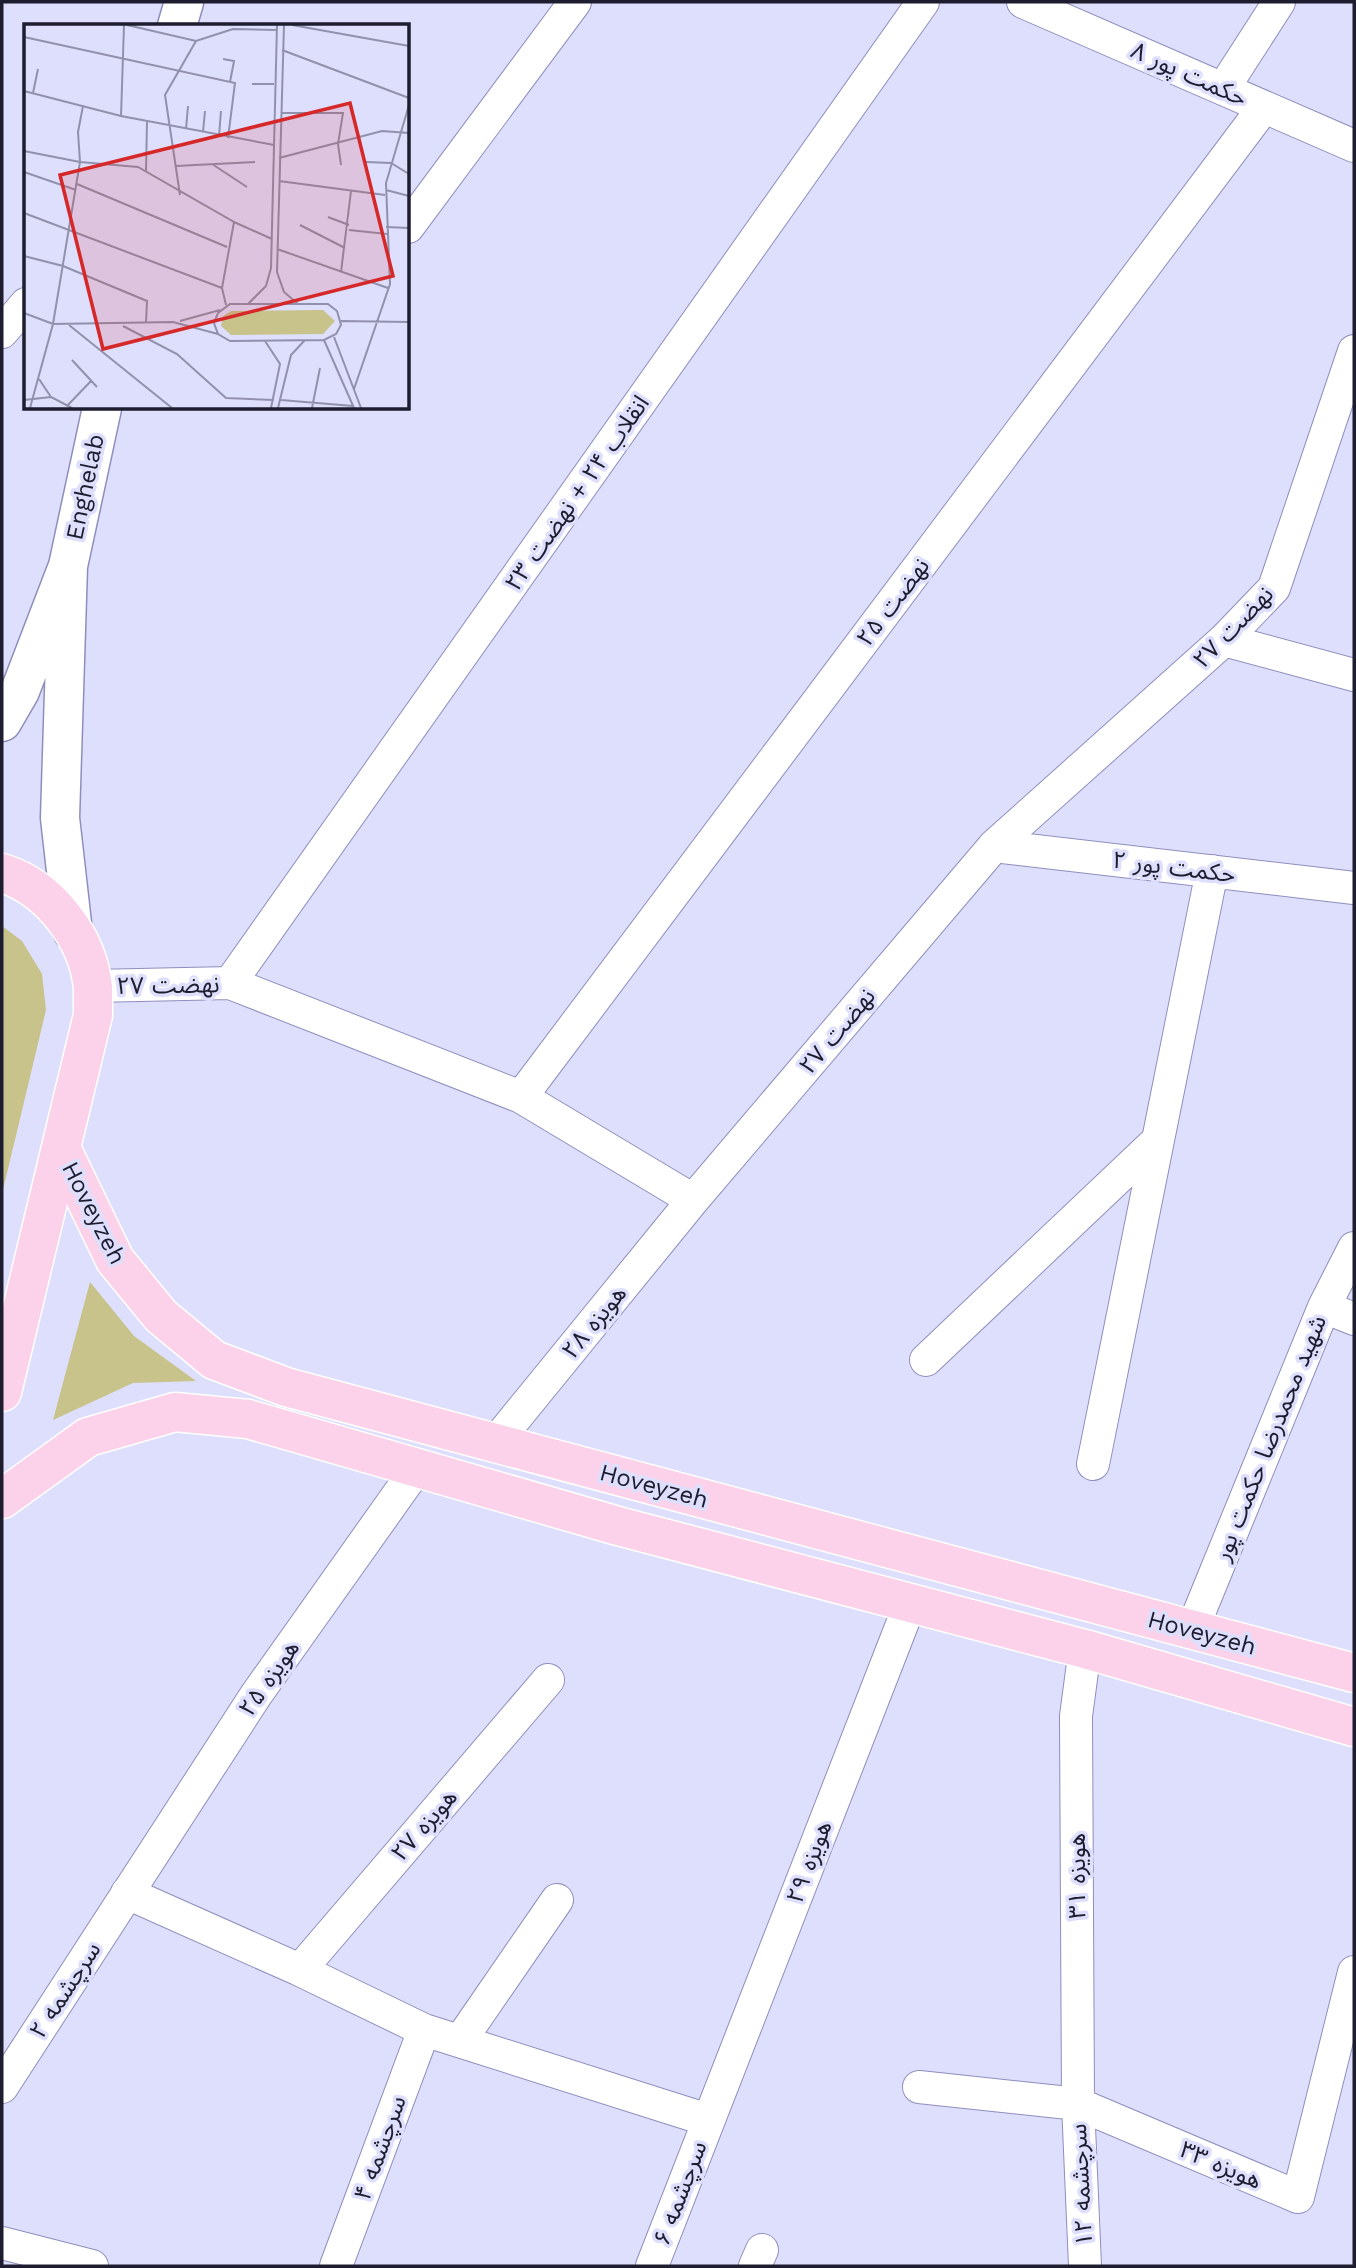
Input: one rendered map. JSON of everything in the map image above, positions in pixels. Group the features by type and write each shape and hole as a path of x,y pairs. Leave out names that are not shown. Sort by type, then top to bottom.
{"main road":[{"path":"2,873 35,890 56,909 73,932 86,958 93,986 93,1015 2,1392"},
{"name":"Hoveyzeh","path":"61,1148 115,1260 162,1316 214,1360 286,1387 1354,1673"},
{"name":"Hoveyzeh","path":"2,1499 88,1437 175,1412 248,1419 631,1530 1085,1649 1354,1727"}],"street":[{"path":"178,24 184,2"},
{"path":"410,224 575,2"},
{"name":"انقلاب ۲۴ + نهضت ۲۳","path":"230,984 923,2"},
{"name":"حکمت پور ۸","path":"1023,2 1354,146"},
{"path":"1223,89 1279,2"},
{"name":"نهضت ۲۵","path":"521,1097 1264,107"},
{"path":"2,332 24,306"},
{"name":"نهضت ۲۷","path":"93,986 230,984 521,1097 694,1200 994,846 1224,640 1274,588 1354,351"},
{"name":"Enghelab","path":"68,566 102,410"},
{"path":"2,722 20,691 68,566"},
{"path":"68,566 60,818 73,932"},
{"path":"1224,640 1354,675"},
{"name":"حکمت پور ۲","path":"994,846 1354,888"},
{"path":"1093,1464 1212,871"},
{"path":"926,1360 1158,1140"},
{"name":"هویزه ۲۸","path":"495,1443 694,1200"},
{"name":"شهید محمدرضا حکمت پور","path":"1192,1630 1324,1307 1354,1248"},
{"path":"1324,1307 1354,1319"},
{"name":"هویزه ۲۵","path":"127,1893 256,1695 417,1468"},
{"name":"هویزه ۲۹","path":"708,2119 910,1604"},
{"name":"هویزه ۳۱","path":"1078,2104 1076,1716 1085,1649"},
{"name":"هویزه ۲۷","path":"300,1970 548,1680"},
{"path":"127,1893 300,1970 424,2030 708,2119"},
{"name":"سرچشمه ۲","path":"2,2087 127,1893"},
{"path":"460,2041 557,1900"},
{"name":"هویزه ۳۳","path":"919,2087 1078,2104 1298,2197 1354,1972"},
{"name":"سرچشمه ۴","path":"336,2266 424,2030"},
{"name":"سرچشمه ۱۲","path":"1078,2104 1085,2266"},
{"name":"سرچشمه ۶","path":"652,2266 708,2119"},
{"path":"2,2243 92,2266"}],"shaded area":[{"path":"2,926 22,941 42,974 46,1010 2,1194"},
{"path":"90,1282 134,1336 196,1381 133,1383 53,1420"}]}
